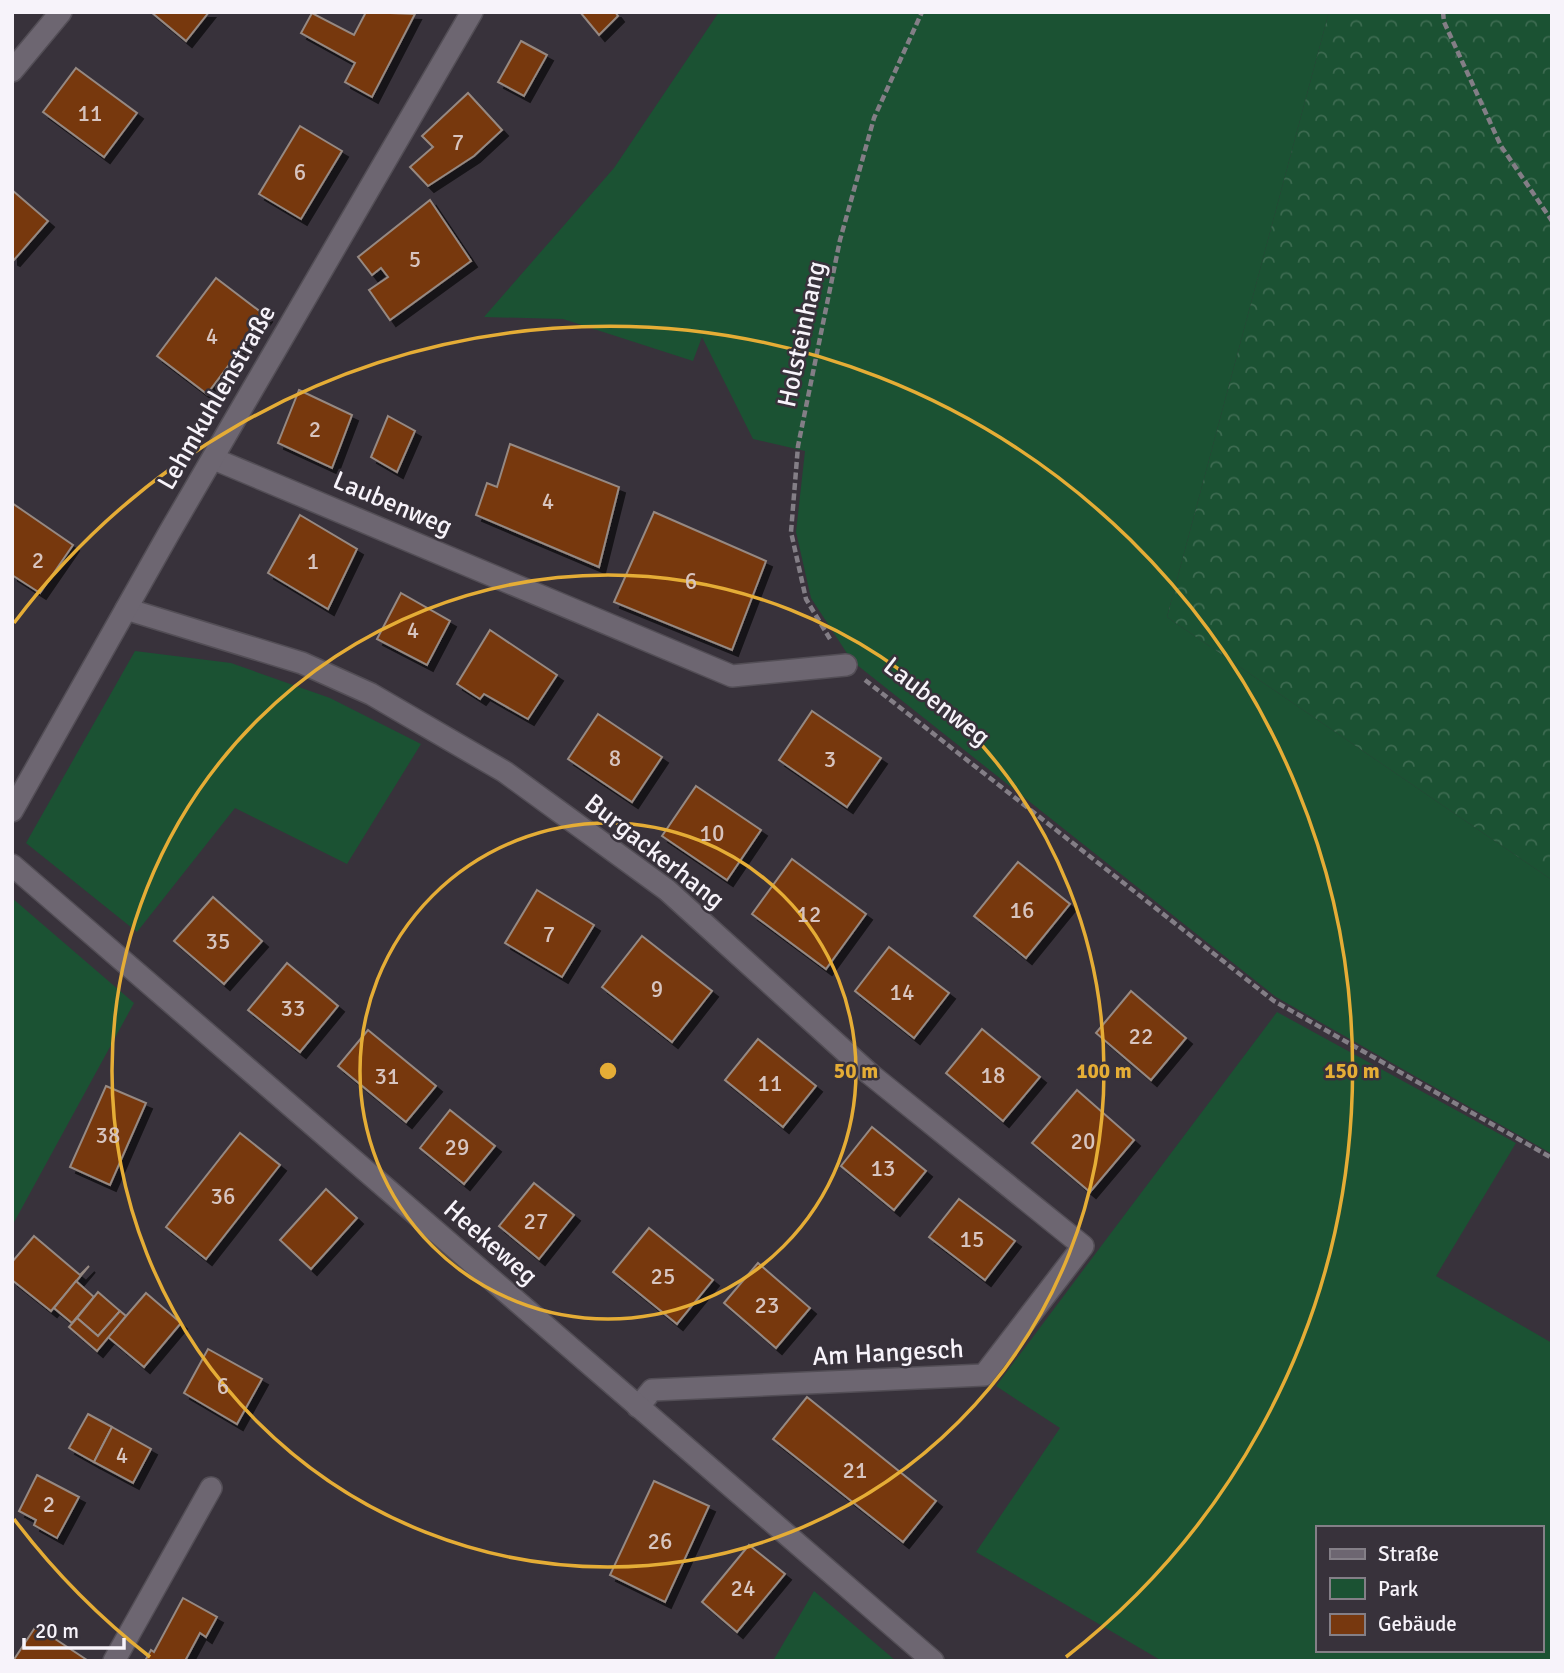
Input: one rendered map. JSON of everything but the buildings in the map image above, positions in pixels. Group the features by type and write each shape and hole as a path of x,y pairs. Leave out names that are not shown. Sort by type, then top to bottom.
{"street":[{"path":"12,71 61,12"},
{"name":"Lehmkuhlenstraße","path":"12,811 472,12"},
{"name":"Laubenweg","path":"214,459 732,676 846,665"},
{"name":"Burgackerhang","path":"126,609 302,663 371,694 505,772 667,890 870,1074 1083,1246"},
{"name":"Heekeweg","path":"12,865 933,1661"},
{"name":"Am Hangesch","path":"638,1408 652,1390 984,1376 1083,1246"},
{"path":"114,1661 211,1488"}],"path":[{"name":"Holsteinhang","path":"846,665 806,599 791,532 798,446 840,240 874,118 922,12"},
{"path":"1443,12 1444,22 1501,146 1552,221"},
{"name":"Laubenweg","path":"846,665 1273,1001 1552,1158"}],"green space":[{"path":"719,12 1329,12 1167,617 1552,880 1552,1154 1276,997 852,661 811,598 796,532 805,451 753,439 702,337 693,361 563,319 484,317 614,168"},
{"path":"1329,12 1552,12 1552,880 1167,617"},
{"path":"135,651 231,663 330,698 421,744 347,864 235,808 137,932 26,843"},
{"path":"12,898 134,1003 12,1226"},
{"path":"1277,1012 1516,1143 1436,1276 1552,1343 1552,1661 1162,1661 976,1552 1060,1428 996,1386"},
{"path":"814,1591 896,1661 773,1661"}]}
